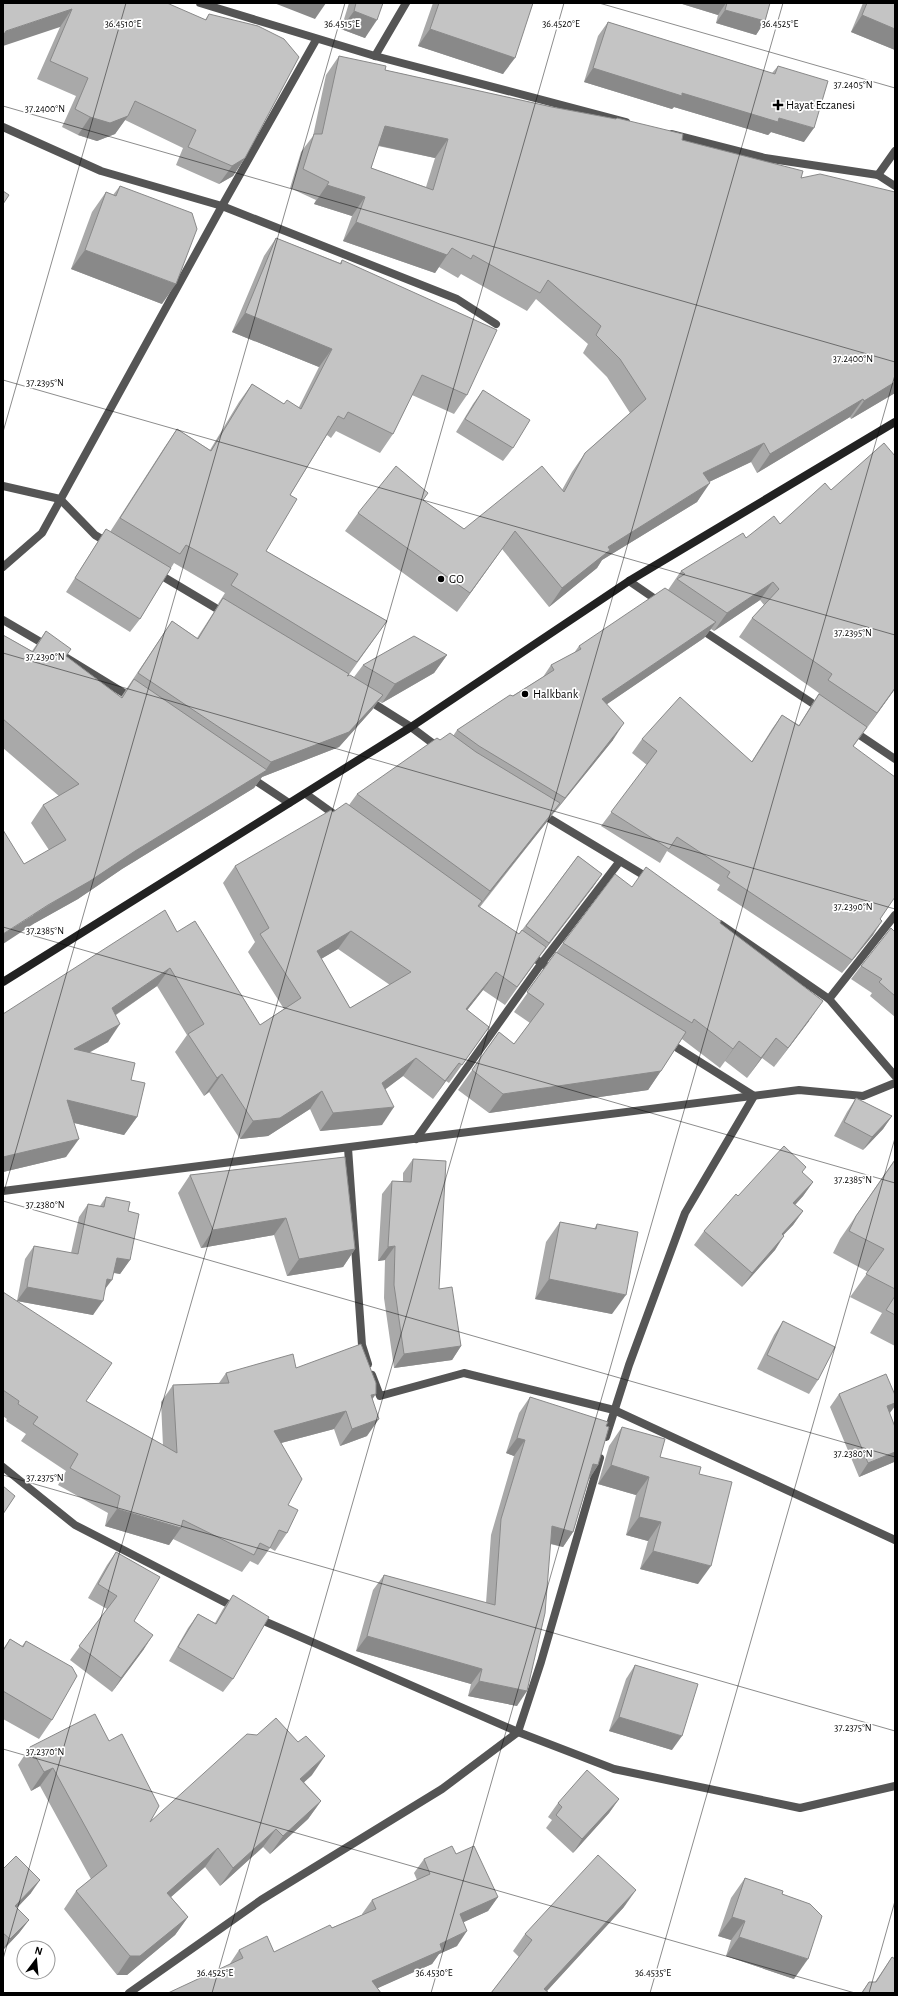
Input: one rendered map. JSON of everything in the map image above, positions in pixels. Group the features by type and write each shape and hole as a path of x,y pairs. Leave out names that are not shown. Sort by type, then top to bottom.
{"main road":[{"path":"3,982 411,727 629,581 895,422"}],"street":[{"path":"200,3 316,40 635,124"},
{"path":"375,56 406,3"},
{"path":"3,567 42,532 222,206 316,40"},
{"path":"3,127 101,171 222,206 457,299 496,324"},
{"path":"665,132 764,158 878,175 895,186"},
{"path":"878,175 895,151"},
{"path":"3,486 60,499 95,535 115,547"},
{"path":"149,567 229,616"},
{"path":"629,581 668,607"},
{"path":"3,620 141,704"},
{"path":"694,624 830,715"},
{"path":"357,694 411,727 447,753"},
{"path":"843,724 895,759"},
{"path":"244,773 289,803"},
{"path":"306,794 344,822"},
{"path":"532,808 658,884"},
{"path":"416,1139 541,964 620,861"},
{"path":"829,999 895,915"},
{"path":"716,921 829,999 895,1076"},
{"path":"522,950 561,976"},
{"path":"660,1037 754,1096"},
{"path":"3,1191 799,1090 863,1096 895,1083"},
{"path":"129,1993 261,1900 442,1790 518,1732 541,1662 614,1410 685,1213 754,1096"},
{"path":"348,1148 362,1345 380,1396 464,1373 614,1410 895,1540"},
{"path":"3,1467 75,1525 246,1613 518,1732 614,1769 800,1808 895,1786"}],"building":[{"path":"3,3 167,3 206,20 209,14 258,26 284,39 299,57 245,158 232,166 188,147 196,130 135,101 128,116 110,123 90,117 75,109 88,78 50,61 72,9 6,31 3,36"},
{"path":"356,3 383,3 377,20 354,11"},
{"path":"439,3 533,3 515,58 430,29"},
{"path":"727,3 770,3 765,21 725,10"},
{"path":"867,3 895,3 895,29 862,15"},
{"path":"608,22 775,74 778,66 828,81 814,128 779,118 778,122 682,93 682,96 593,68"},
{"path":"339,56 386,66 385,70 552,107 617,118 683,134 682,140 803,171 801,178 820,174 895,192 895,382 864,401 863,399 770,454 764,443 703,473 710,483 608,547 610,550 562,588 515,531 470,593 358,513 396,466 428,493 423,500 464,529 542,466 564,492 585,453 646,399 620,359 596,335 601,326 548,280 540,293 473,255 471,259 452,248 447,255 356,222 365,197 327,185 329,182 303,169 314,134 322,134","holes":["385,126 448,139 433,190 371,168"]},
{"path":"120,186 192,213 197,229 176,284 85,250 106,192 116,196"},
{"path":"3,191 9,195 3,204"},
{"path":"276,238 341,264 342,260 497,330 467,395 422,375 393,434 348,412 344,419 338,416 290,495 297,499 266,551 387,621 357,662 231,585 238,574 186,545 180,554 120,518 177,429 211,451 252,384 284,404 287,400 301,409 332,349 245,313"},
{"path":"483,390 530,420 513,448 465,419"},
{"path":"884,443 895,456 895,688 877,713 828,680 832,674 752,618 779,589 773,582 727,613 677,579 685,574 681,571 743,533 746,538 774,516 780,524 825,483 831,490"},
{"path":"106,529 171,568 140,619 75,578"},
{"path":"665,588 716,622 602,699 624,723 565,798 479,746 457,730 510,695 513,696 554,670 551,665 581,649 579,646"},
{"path":"223,598 349,674 347,676 350,675 383,695 349,732 271,762 138,673 172,621 198,639"},
{"path":"46,631 71,649 66,656 122,698 134,679 267,770 3,934 3,830 24,864 66,840 43,805 79,784 3,719 3,635 33,652"},
{"path":"414,636 447,655 395,684 363,665"},
{"path":"819,694 867,727 853,746 895,777 895,897 880,919 882,921 852,960 727,877 730,872 677,837 669,849 611,812 657,751 642,739 680,697 752,762 782,715 799,726"},
{"path":"450,733 476,752 560,803 490,891 357,794 437,738 440,740"},
{"path":"346,803 482,901 478,906 519,934 522,930 546,947 517,987 496,972 466,1009 489,1027 462,1065 459,1063 445,1081 416,1058 382,1083 394,1107 333,1113 322,1091 280,1118 253,1121 222,1074 217,1078 188,1034 204,1024 170,968 112,1008 120,1024 74,1049 135,1063 131,1080 145,1083 137,1117 67,1100 79,1139 3,1157 3,1014 165,910 177,932 195,921 260,1025 301,998 260,934 269,928 235,866 331,810 333,812","holes":["351,931 411,972 350,1008 317,951"]},
{"path":"578,856 602,874 549,943 526,926"},
{"path":"646,867 721,921 720,923 823,1001 788,1048 776,1038 761,1058 739,1041 733,1049 694,1019 692,1023 563,943 615,874 632,887"},
{"path":"891,928 895,932 895,996 879,982 882,979 861,966"},
{"path":"556,952 686,1032 661,1071 503,1094 472,1070 499,1032 514,1044 544,1004 527,992"},
{"path":"856,1098 892,1116 872,1137 844,1122"},
{"path":"784,1146 806,1167 802,1172 813,1182 793,1203 803,1211 782,1234 784,1236 752,1273 704,1231 736,1194 738,1196"},
{"path":"345,1157 355,1249 299,1259 286,1218 213,1230 190,1175"},
{"path":"413,1159 446,1161 439,1289 452,1287 461,1346 404,1354 394,1285 395,1246 388,1247 392,1181 411,1182"},
{"path":"895,1160 895,1289 866,1274 884,1249 849,1231 856,1216"},
{"path":"106,1197 130,1202 128,1211 139,1214 130,1260 117,1258 112,1280 107,1279 103,1301 27,1287 34,1246 78,1254 88,1204 104,1207"},
{"path":"560,1222 596,1229 597,1224 638,1232 626,1295 549,1279"},
{"path":"3,1292 112,1363 86,1401 177,1453 173,1385 229,1383 226,1373 293,1354 296,1368 361,1344 376,1383 376,1394 371,1395 379,1419 352,1429 346,1411 274,1431 302,1479 288,1505 298,1510 287,1533 279,1530 270,1548 260,1543 254,1555 183,1520 181,1528 117,1509 120,1496 70,1468 78,1454 33,1424 38,1417 18,1404 19,1401 3,1390"},
{"path":"895,1296 895,1315 886,1310"},
{"path":"783,1321 835,1347 818,1380 767,1355"},
{"path":"886,1374 895,1395 895,1403 887,1406 895,1427 895,1452 868,1463 839,1394"},
{"path":"530,1397 608,1422 606,1426 609,1427 598,1465 593,1464 573,1532 552,1526 545,1613 527,1691 479,1681 482,1669 367,1636 384,1575 495,1605 501,1519 525,1440 517,1438"},
{"path":"622,1427 665,1439 660,1457 701,1467 699,1474 732,1482 711,1566 653,1551 661,1522 639,1517 649,1477 611,1465"},
{"path":"3,1486 15,1496 3,1514"},
{"path":"116,1552 160,1577 134,1621 153,1635 121,1678 79,1646 117,1596 98,1584"},
{"path":"233,1595 269,1617 233,1679 178,1647 198,1614 216,1624"},
{"path":"10,1639 23,1647 26,1641 72,1667 77,1676 52,1720 3,1691 3,1651"},
{"path":"635,1665 698,1684 682,1736 619,1717"},
{"path":"95,1714 109,1741 122,1734 159,1806 150,1822 247,1734 257,1735 276,1718 298,1742 306,1736 325,1756 300,1779 321,1801 283,1836 276,1829 233,1868 218,1848 167,1893 188,1917 140,1956 130,1956 76,1891 107,1866 53,1768 44,1772 30,1747"},
{"path":"587,1770 619,1799 582,1839 556,1815 562,1807 558,1803"},
{"path":"452,1846 456,1854 474,1846 498,1897 460,1914 467,1931 440,1944 442,1950 372,1981 381,1993 168,1993 243,1958 239,1950 267,1936 274,1952 330,1925 332,1928 376,1909 372,1900 430,1874 424,1859"},
{"path":"598,1855 636,1890 544,1989 549,1993 491,1993 532,1940 525,1934"},
{"path":"16,1856 40,1880 15,1906 29,1920 10,1939 3,1933 3,1869"},
{"path":"745,1878 783,1891 782,1894 810,1904 822,1916 808,1959 739,1937 745,1921 732,1917"},
{"path":"892,1957 895,1959 895,1993 862,1993 869,1982 876,1982"}],"place":[{"name":"Hayat Eczanesi","path":"778,105"},
{"name":"GO","path":"441,579"},
{"name":"Halkbank","path":"525,694"}]}
